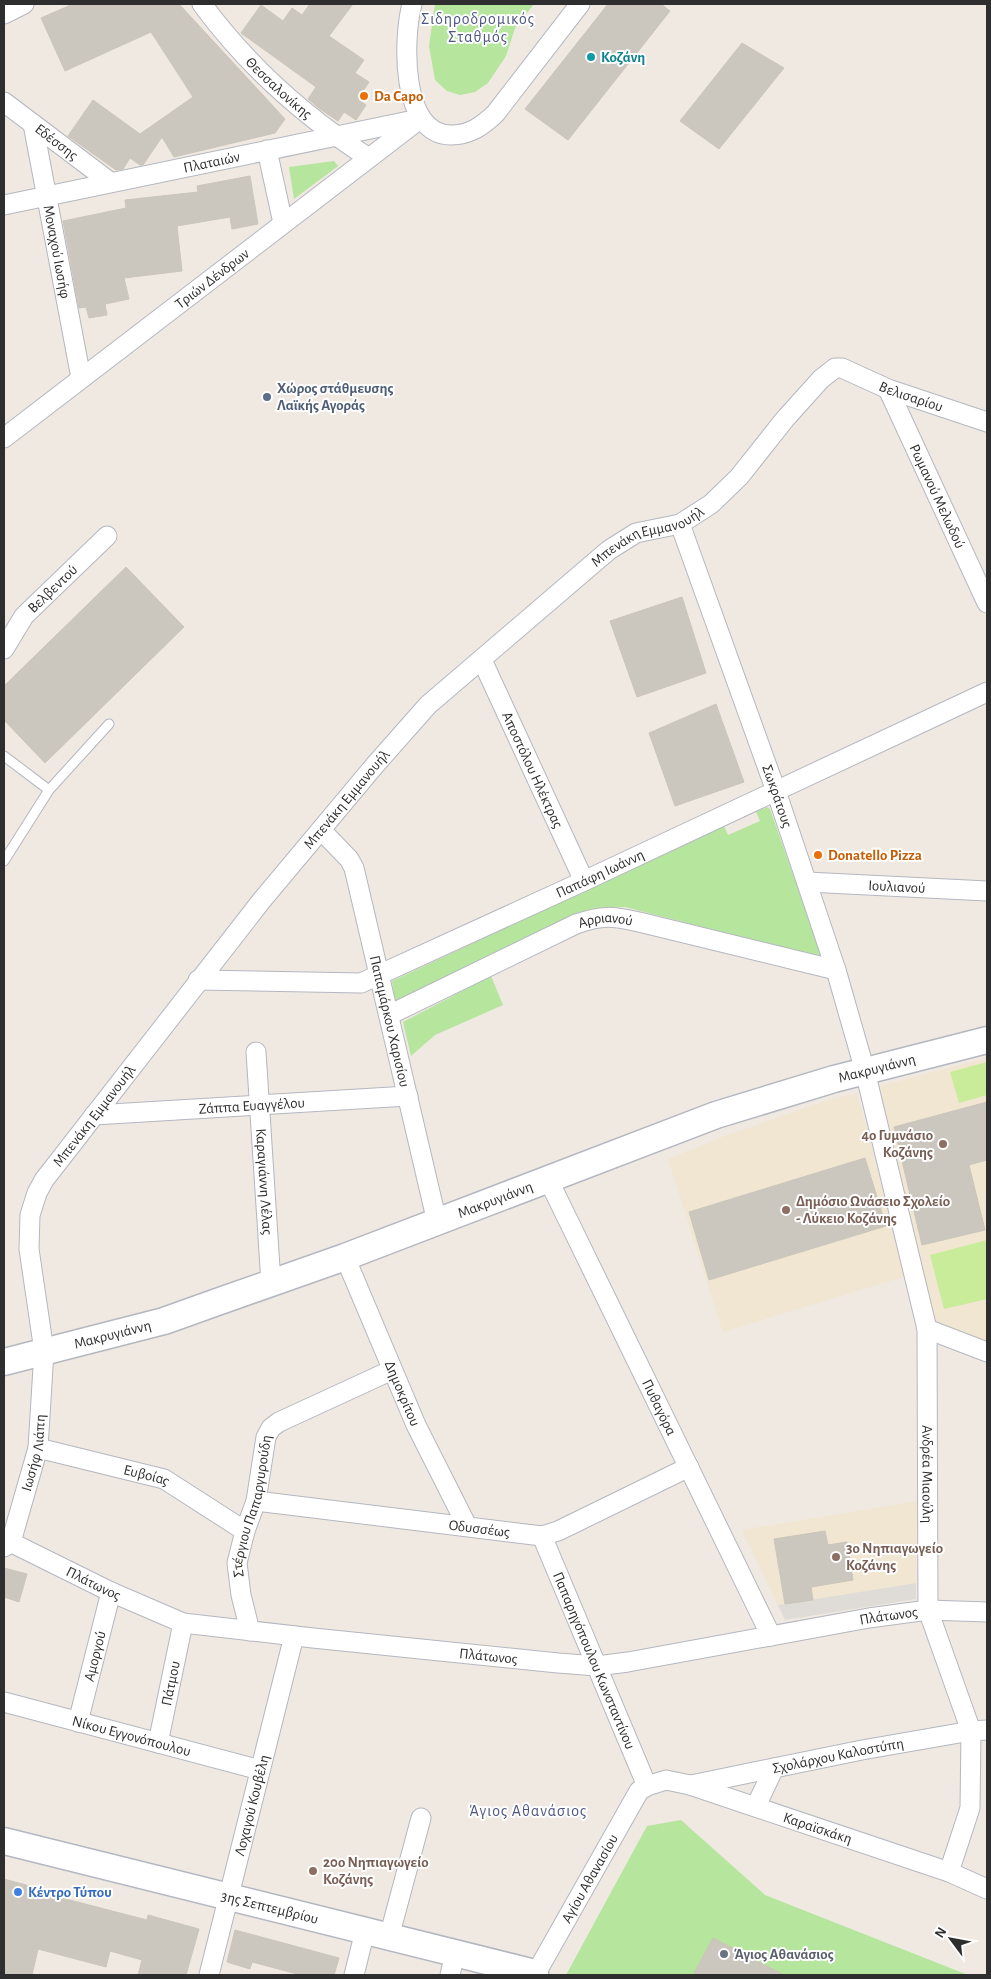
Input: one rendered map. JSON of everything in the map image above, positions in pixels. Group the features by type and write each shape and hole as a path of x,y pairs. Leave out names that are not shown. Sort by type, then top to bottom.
{"street":[{"path":"4,14 24,4"},
{"name":"Θεσσαλονίκης","path":"202,4 228,38 302,109 334,136 369,158"},
{"path":"412,4 407,30 407,72 420,119 430,129 442,135 468,133 481,127 495,114 580,4"},
{"name":"Εδέσσης","path":"4,102 110,182"},
{"name":"Πλαταιών","path":"4,205 420,119"},
{"name":"Τριών Δένδρων","path":"4,438 420,119"},
{"name":"Μοναχού Ιωσήφ","path":"33,124 45,196 81,378"},
{"path":"267,150 283,223"},
{"name":"Βελισαρίου","path":"835,368 842,368 888,389 987,422"},
{"name":"Μπενάκη Εμμανουήλ","path":"44,1351 29,1249 30,1215 37,1192 44,1180 198,980 375,765 428,705 609,550 636,533 680,524 711,504 739,477 785,419 821,379 835,368"},
{"name":"Ρωμανού Μελωδού","path":"888,389 987,603"},
{"name":"Σωκράτους","path":"680,524 776,791 836,970 865,1071"},
{"name":"Βελβεντού","path":"4,648 24,616 107,536"},
{"name":"Αποστόλου Ηλέκτρας","path":"482,660 584,881"},
{"name":"Παπάφη Ιωάννη","path":"198,980 361,983 584,881 987,692"},
{"name":"Παπαμάρκου Χαρισίου","path":"321,830 349,859 354,868 437,1222"},
{"name":"Ιουλιανού","path":"806,882 987,891"},
{"name":"Αρριανού","path":"388,1015 576,924 601,916 639,922 836,970"},
{"name":"Μακρυγιάννη","path":"4,1362 164,1321 345,1257 716,1115 865,1071 987,1040"},
{"name":"Καραγιάννη Λέλας","path":"256,1052 271,1283"},
{"name":"Ανδρέα Μιαούλη","path":"865,1071 927,1329 928,1610 979,1731 970,1808 949,1872"},
{"name":"Ζάππα Ευαγγέλου","path":"94,1115 408,1096"},
{"name":"Πυθαγόρα","path":"548,1179 771,1636"},
{"name":"Δημοκρίτου","path":"345,1257 416,1425 467,1526"},
{"path":"927,1329 987,1352"},
{"name":"Ιωσήφ Λιάπη","path":"6,1543 38,1448 44,1351"},
{"name":"Στέργιου Παπαργυρούδη","path":"250,1631 241,1595 237,1562 245,1531 256,1501 266,1437 271,1428 279,1422 392,1370"},
{"name":"Ευβoίας","path":"38,1448 164,1480 245,1531"},
{"name":"Οδυσσέως","path":"256,1501 542,1536 558,1531 689,1467"},
{"name":"Παπαρηγόπουλου Κωνσταντίνου","path":"542,1536 647,1786"},
{"name":"Πλάτωνος","path":"6,1543 183,1623 597,1666 869,1618 928,1610 987,1612"},
{"name":"Αμοργού","path":"78,1722 111,1592"},
{"name":"Πάτμου","path":"158,1743 183,1623"},
{"name":"Λοχαγού Κουβέλη","path":"209,1975 294,1636"},
{"name":"Νίκου Εγγονόπουλου","path":"4,1702 260,1770"},
{"name":"Σχολάρχου Καλοστύπη","path":"690,1785 979,1731"},
{"path":"756,1806 774,1768"},
{"name":"Καραϊσκάκη","path":"647,1786 666,1780 690,1785 949,1872 987,1889"},
{"name":"Αγίου Αθανασίου","path":"535,1974 639,1791 647,1786"},
{"path":"354,1975 377,1934 421,1818"},
{"name":"3ης Σεπτεμβρίου","path":"4,1841 377,1934 452,1964 535,1974"}],"lane":[{"path":"4,861 49,790 109,724"},
{"path":"4,756 49,790"}],"shaded area":[{"path":"987,1058 987,1342 931,1320 876,1087"},
{"name":"Δημόσιο Ωνάσειο Σχολείο - Λύκειο Κοζάνης","path":"857,1093 906,1276 723,1332 668,1159 722,1137 822,1102"},
{"name":"3ο Νηπιαγωγείο Κοζάνης","path":"917,1501 916,1583 778,1605 742,1530"},
{"path":"916,1583 916,1599 785,1620 778,1605"}],"green space":[{"path":"435,4 534,4 515,28 506,56 488,83 475,92 460,95 447,91 435,80 429,46"},
{"path":"334,161 338,166 294,199 289,167"},
{"path":"767,807 770,809 821,954 820,957 625,907 602,908 583,911 397,1002 395,1001 392,981 724,826 728,835 760,821 756,812"},
{"path":"491,976 503,1005 435,1035 411,1056 403,1022"},
{"path":"987,1062 987,1095 959,1103 950,1072"},
{"path":"987,1240 987,1299 944,1309 930,1255"},
{"path":"681,1820 765,1895 968,1975 566,1975 647,1826"}],"building":[{"path":"73,4 179,4 285,119 275,133 174,157 162,137 143,165 130,158 123,169 116,170 68,136 93,100 140,134 193,97 151,32 65,71 41,18"},
{"path":"310,4 353,4 329,36 364,60 355,73 369,82 358,99 366,105 356,120 344,112 338,121 320,109 308,99 316,87 241,33 261,5 283,21 292,8 302,15"},
{"name":"Κοζάνη","path":"608,4 661,4 670,11 568,140 525,109"},
{"path":"742,43 784,68 719,149 680,121"},
{"path":"250,176 258,224 232,229 230,217 177,226 182,271 124,278 129,299 105,304 107,315 89,318 86,307 79,308 63,221 126,208 125,200 198,192 197,186"},
{"path":"126,567 184,627 45,763 4,720 4,686"},
{"path":"682,597 706,673 637,697 610,621"},
{"path":"716,704 744,782 675,806 649,733"},
{"path":"987,1102 987,1160 969,1165 985,1230 922,1245 894,1127"},
{"path":"865,1158 886,1226 709,1280 689,1212"},
{"path":"825,1531 828,1545 847,1542 853,1580 811,1587 813,1600 785,1604 774,1539"},
{"path":"4,1568 27,1574 19,1602 4,1597"},
{"path":"4,1879 59,1894 58,1897 147,1920 148,1915 199,1929 186,1975 138,1975 142,1960 110,1951 106,1967 38,1949 32,1975 4,1975"},
{"path":"235,1930 339,1958 334,1975 301,1975 252,1962 250,1969 227,1962"},
{"name":"Άγιος Αθανάσιος","path":"713,1938 784,1975 693,1975"}],"place":[{"name":"Κοζάνη","path":"591,57"},
{"name":"Da Capo","path":"364,96"},
{"name":"Χώρος στάθμευσης Λαϊκής Αγοράς","path":"267,397"},
{"name":"Donatello Pizza","path":"818,855"},
{"name":"4ο Γυμνάσιο Κοζάνης","path":"943,1144"},
{"name":"Δημόσιο Ωνάσειο Σχολείο - Λύκειο Κοζάνης","path":"786,1210"},
{"name":"3ο Νηπιαγωγείο Κοζάνης","path":"836,1557"},
{"name":"20ο Νηπιαγωγείο Κοζάνης","path":"313,1871"},
{"name":"Κέντρο Τύπου","path":"18,1892"},
{"name":"Άγιος Αθανάσιος","path":"724,1954"}],"district":[{"name":"Σιδηροδρομικός Σταθμός","path":"478,27"},
{"name":"Άγιος Αθανάσιος","path":"528,1810"}]}
